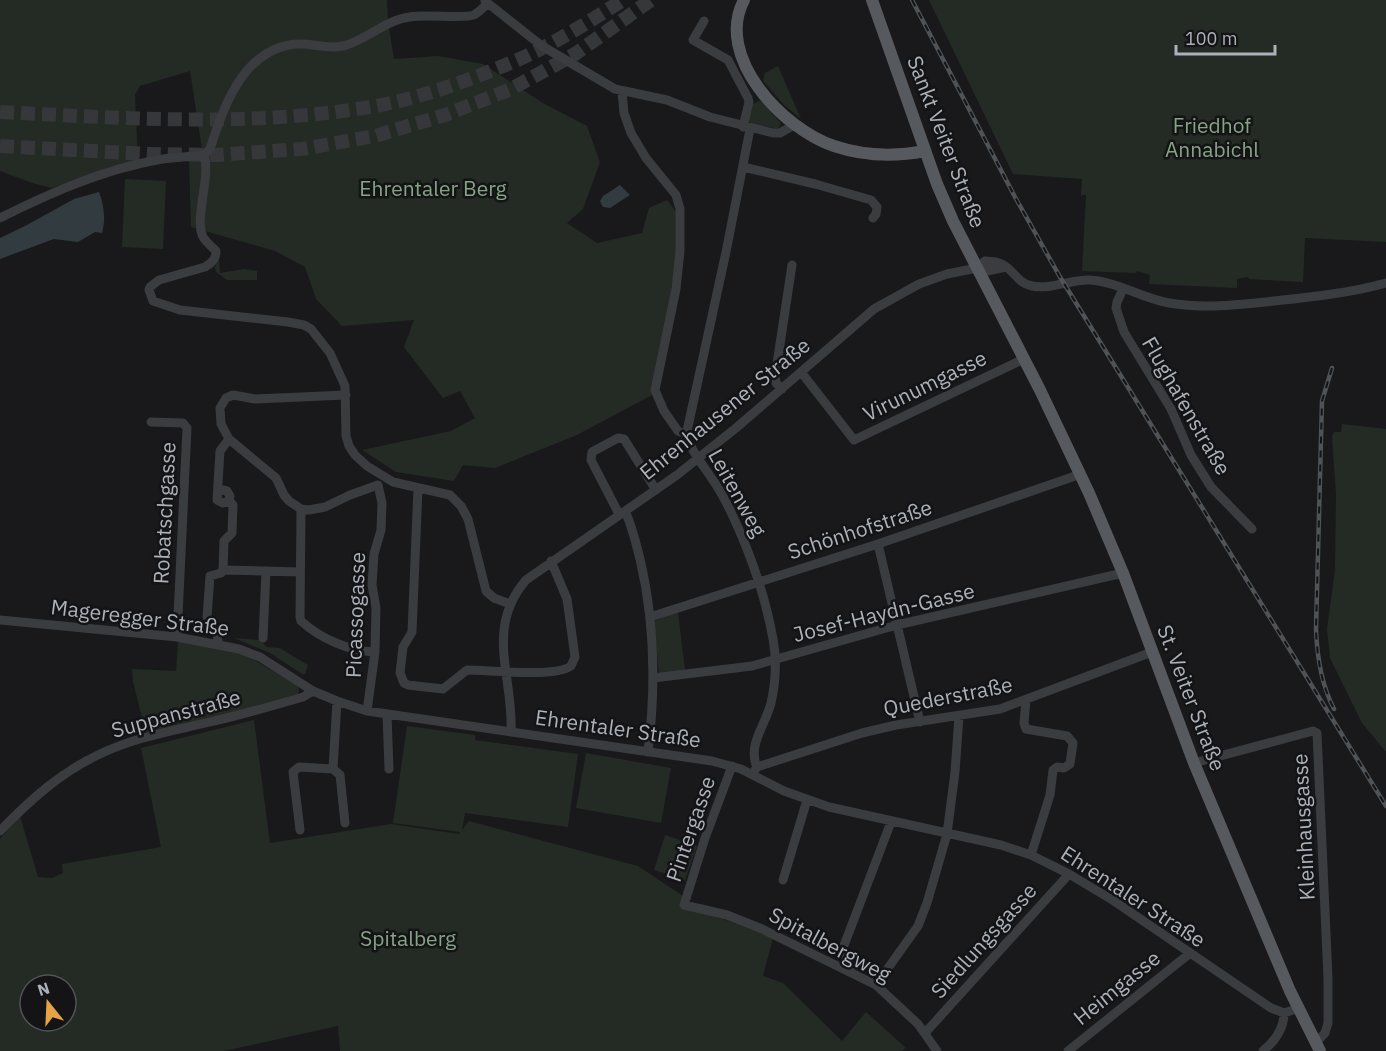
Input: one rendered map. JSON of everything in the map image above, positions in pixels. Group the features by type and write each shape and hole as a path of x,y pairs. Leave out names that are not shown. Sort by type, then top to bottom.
{"main road":[{"path":"744,0 738,13 736,35 743,61 760,90 794,125 832,146 856,152 882,156 925,151"},
{"name":"Sankt Veiter Straße","path":"872,0 925,151 953,221 1024,359"},
{"name":"St. Veiter Straße","path":"1024,359 1081,474 1123,573 1194,763 1263,927 1318,1047"}],"street":[{"path":"0,218 45,195 124,168 158,160 204,155 210,149 228,98 245,72 263,55 287,45 343,46 394,21 409,17 471,16 487,2 542,46 622,92 667,100 710,117 773,134 780,133 794,125"},
{"name":"Leitenweg","path":"704,21 693,40 728,60 749,102 742,167 687,435 698,458 730,510 752,559 769,616 776,659 776,677 771,704 753,747 755,771"},
{"path":"622,92 624,113 631,133 646,158 676,195 681,209 676,289 656,390 664,411 678,431 687,435"},
{"path":"204,155 207,170 201,211 202,235 216,251 216,257 212,264 154,283 149,291 153,301 180,310 304,325 311,329 330,353 339,371 346,395 345,425 349,446 381,481"},
{"path":"742,167 871,200 877,207 873,218"},
{"path":"782,389 776,383 775,377 792,265"},
{"name":"Flughafenstraße","path":"977,268 987,271 1006,267 1022,282 1035,287 1090,280 1167,303 1217,307 1321,296 1386,283"},
{"name":"Ehrenhausener Straße","path":"510,604 526,580 656,490 698,458 884,302 919,284 946,274 977,268"},
{"name":"Flughafenstraße","path":"1123,289 1116,308 1124,332 1171,409 1191,455 1211,487 1252,529"},
{"name":"Virunumgasse","path":"801,372 854,440 1024,359"},
{"path":"346,395 255,399 237,395 229,396 223,402 219,417 229,439 276,478 284,495 301,509 325,507 381,481 450,495 461,506 468,519 486,591 494,598 510,604"},
{"name":"Robatschgasse","path":"151,422 183,423 186,428 177,637"},
{"path":"648,752 653,678 650,617 645,581 631,526 591,460 592,452 618,438 624,439 656,490"},
{"path":"223,570 224,542 232,532 232,504 229,501 223,503 217,500 220,451 229,439"},
{"name":"Schönhofstraße","path":"650,617 878,544 1081,474"},
{"name":"Picassogasse","path":"367,711 375,652 376,608 372,585 374,549 381,530 381,481"},
{"path":"418,488 412,632 403,647 400,678 408,685 439,689 447,687 467,670 505,673 568,669 574,662 571,620 567,599 551,561"},
{"path":"301,509 300,617 302,621 344,647 375,652"},
{"path":"878,544 920,722"},
{"path":"218,644 217,631 207,617 210,576 221,573 223,570 300,572"},
{"path":"263,638 266,571"},
{"name":"Josef-Haydn-Gasse","path":"653,678 752,666 897,625 1123,573"},
{"name":"Ehrentaler Straße","path":"510,604 504,638 505,673 512,713 511,732 648,752 755,771 807,800 829,807 1001,845 1031,855 1069,874 1114,901 1189,954 1271,1008 1284,1013"},
{"name":"Mageregger Straße","path":"0,620 177,637 218,644 251,653 313,691 367,711 511,732"},
{"name":"Quederstraße","path":"755,771 862,733 1000,709 1152,652"},
{"name":"Suppanstraße","path":"0,831 46,787 84,762 110,749 146,737 291,701 313,691"},
{"path":"1026,699 1024,723 1026,729 1067,736 1073,744 1070,764 1053,770 1050,795 1031,855"},
{"path":"333,769 337,701"},
{"path":"387,714 389,769"},
{"path":"876,985 918,926 927,903 947,834 959,716"},
{"name":"Kleinhausgasse","path":"1194,763 1314,731 1317,733 1328,978 1328,1023 1318,1047"},
{"name":"Pintergasse","path":"684,905 705,838 732,766"},
{"path":"300,830 293,772 299,767 333,769 340,775 345,823"},
{"path":"783,880 807,800"},
{"path":"851,972 843,948 891,822"},
{"name":"Siedlungsgasse","path":"925,1033 1069,874"},
{"name":"Spitalbergweg","path":"684,905 736,918 876,985 908,1014 937,1051"},
{"name":"Heimgasse","path":"1068,1051 1189,954"},
{"path":"1263,1051 1272,1043 1280,1030 1284,1013 1299,1008"}],"green space":[{"name":"Ehrentaler Berg","path":"0,0 387,0 394,59 438,56 483,64 543,103 587,126 600,162 583,209 567,223 597,243 642,233 649,208 667,200 677,213 678,249 654,394 577,435 495,468 463,465 454,481 396,472 362,450 451,431 475,418 460,391 443,398 404,347 414,320 342,326 316,299 305,267 275,251 191,227 189,159 202,149 190,71 140,86 135,95 138,160 52,188 0,171"},
{"name":"Friedhof Annabichl","path":"929,0 1386,0 1386,242 1305,238 1303,282 1249,279 1248,277 1237,279 1237,288 1149,284 1150,275 1137,271 1136,273 1082,271 1086,195 1081,195 1082,179 1013,174"},
{"path":"778,66 801,119 784,105 763,81 765,73"},
{"path":"760,100 781,123 778,129 748,122 752,105"},
{"path":"125,179 166,181 163,249 122,247"},
{"path":"219,259 220,273 244,269 257,271 257,280 227,280 216,272 215,267"},
{"path":"1342,424 1386,429 1386,752 1362,723 1330,658 1327,629 1335,570 1336,494 1332,437 1334,432 1341,432"},
{"path":"678,612 685,671 659,673 654,621"},
{"path":"234,638 260,640 267,647 280,648 308,665 305,674 270,653"},
{"path":"178,641 246,655 298,686 298,694 216,717 146,733 133,682 132,669 176,671"},
{"name":"Spitalberg","path":"254,720 270,843 391,824 459,834 460,832 393,823 407,726 475,735 475,740 578,754 568,827 465,813 462,830 469,821 638,866 683,896 680,907 729,921 773,938 763,976 783,983 842,1041 866,1012 906,1048 902,1051 340,1051 338,1026 224,1051 0,1051 0,839 20,816 38,877 52,878 63,873 62,864 161,847 141,748"},
{"path":"586,753 671,768 661,823 576,808"},
{"path":"665,835 697,846 685,880 654,870"}],"shaded area":[{"path":"620,185 630,195 610,208 603,207 600,201 603,196"},
{"path":"99,192 104,212 102,233 95,232 78,242 54,239 0,259 0,238 74,199"}],"tunnel":[{"path":"0,112 228,119 319,114 382,105 452,85 519,59 564,36 623,0"},
{"path":"0,146 147,154 217,155 302,149 375,136 445,115 511,89 575,54 651,0"}],"railway":[{"path":"912,0 1015,197 1060,277 1386,806"},
{"path":"1332,368 1322,401 1316,629 1320,670 1334,709"}]}
